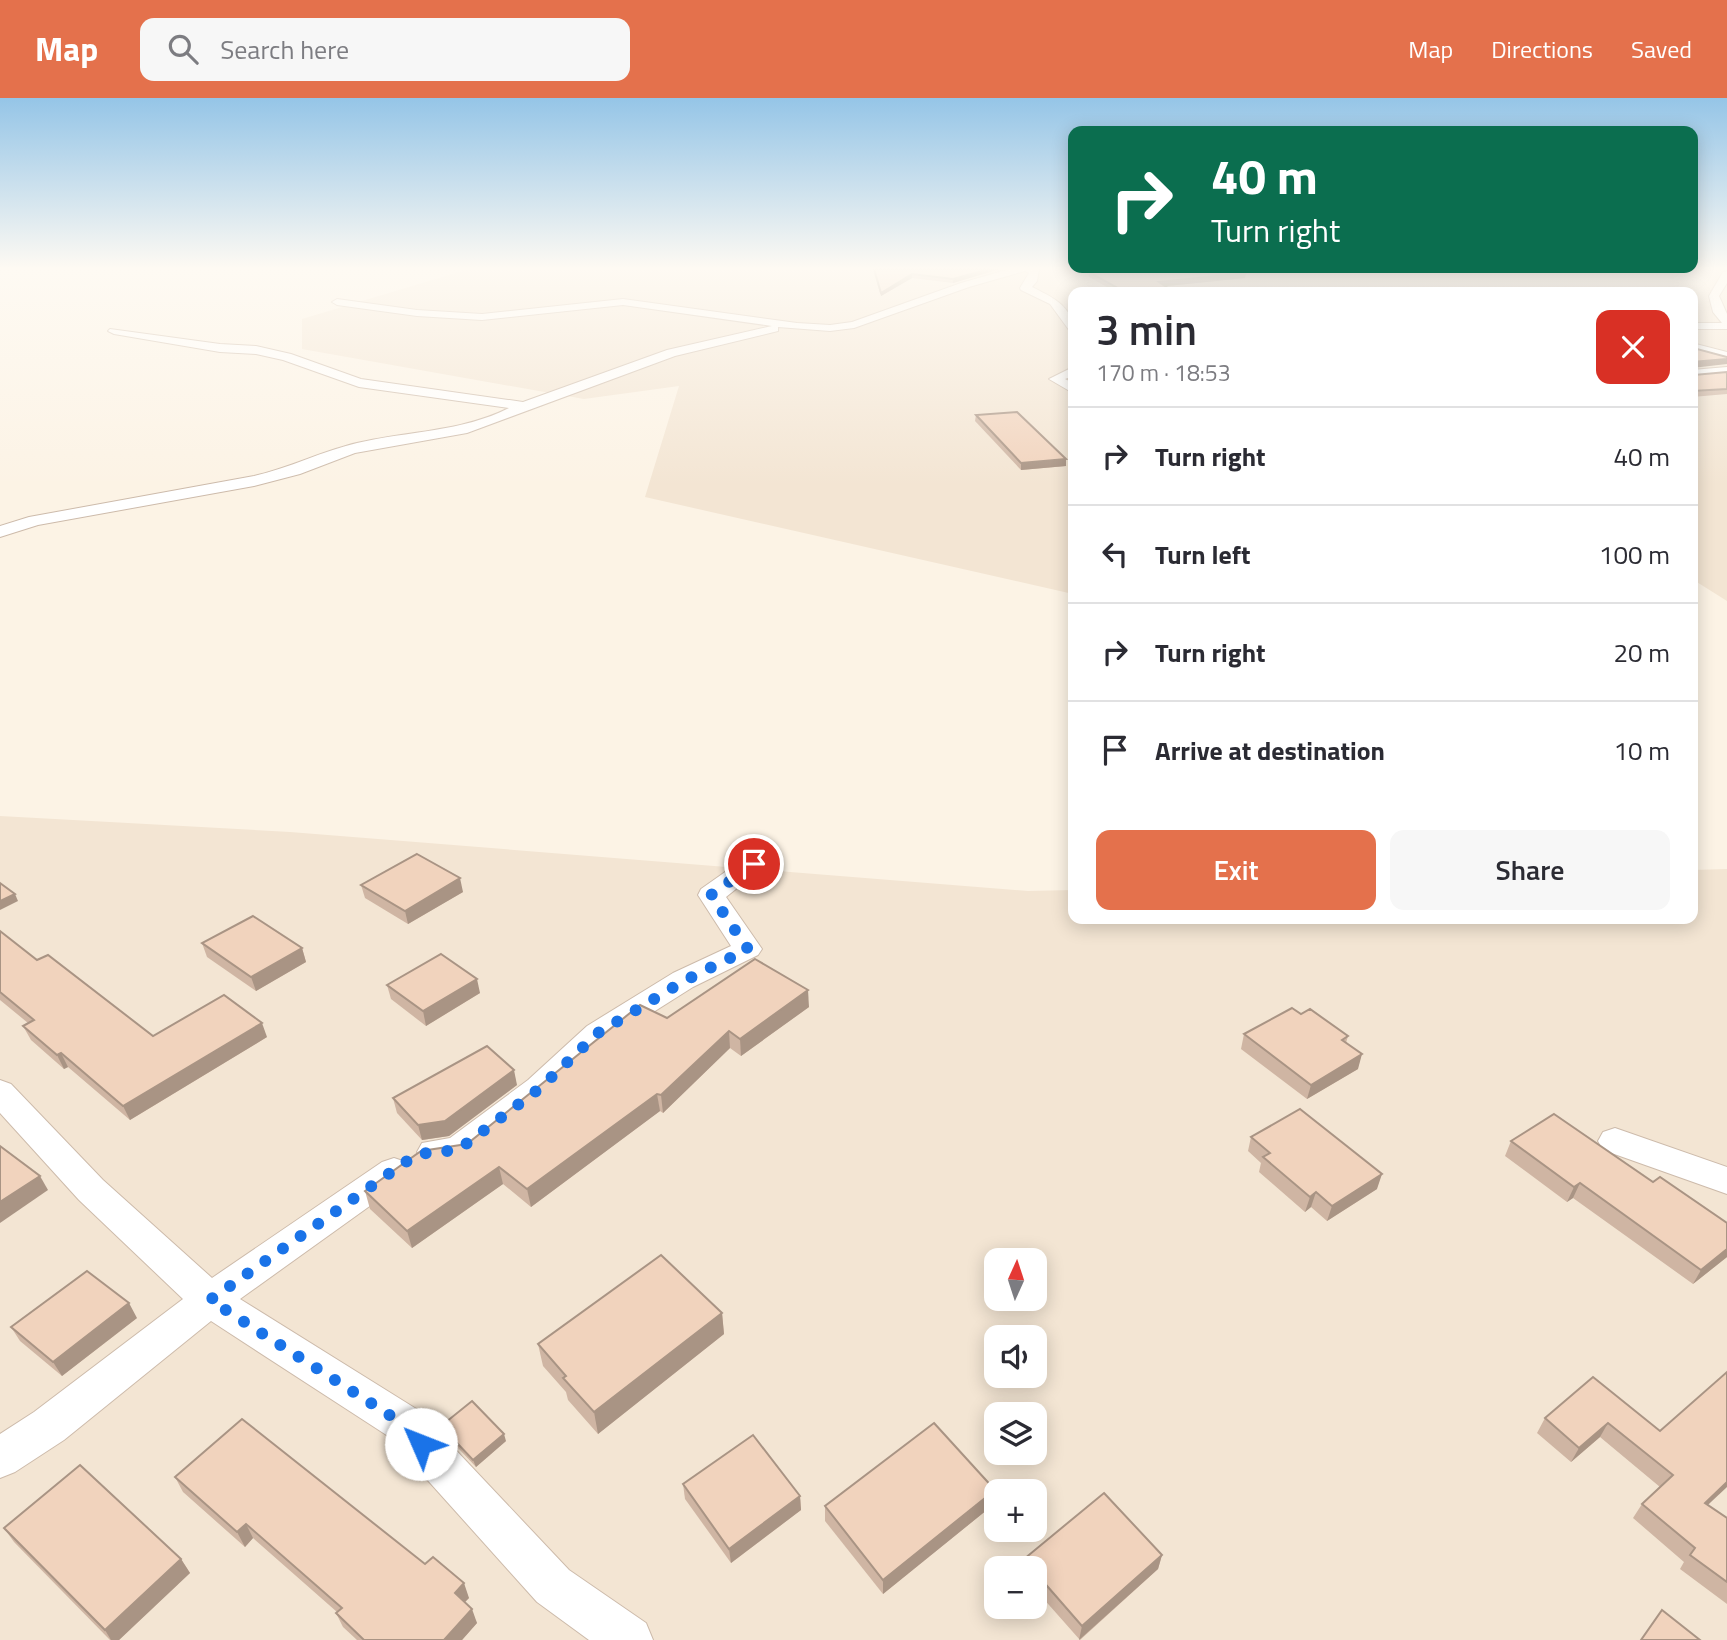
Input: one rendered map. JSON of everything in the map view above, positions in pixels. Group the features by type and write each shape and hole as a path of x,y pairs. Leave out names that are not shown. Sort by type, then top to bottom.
{"street":[{"path":"176,341 256,350 287,357 359,383 524,406"},
{"path":"0,532 35,521 288,473 359,447 442,436 476,428 500,420 524,406 671,353 722,341"},
{"path":"1698,348 1727,356"},
{"path":"1698,373 1727,371"},
{"path":"1068,373 1055,379 1068,386"},
{"path":"0,1458 49,1426 210,1300 417,1154 458,1150 540,1088 598,1033 684,981 748,949 711,895 754,864"},
{"path":"0,1092 91,1190 210,1300 402,1423 553,1586 629,1640"},
{"path":"1615,1141 1727,1181"}],"shaded area":[{"path":"302,341 1068,341 1068,593 645,497 679,386 584,399 302,349"},
{"path":"1698,341 1727,341 1727,601 1698,583"},
{"path":"0,816 290,832 1028,891 1068,890 1068,924 1698,924 1698,870 1727,869 1727,1640 0,1640"}],"building":[{"path":"1698,349 1727,357 1698,361"},
{"path":"1727,372 1727,389 1698,391 1698,375"},
{"path":"1017,412 1066,459 1021,463 976,415"},
{"path":"417,854 460,878 405,911 361,885"},
{"path":"0,883 15,894 0,901"},
{"path":"253,916 302,948 251,977 202,943"},
{"path":"0,931 37,960 48,955 153,1036 224,995 262,1023 123,1106 61,1053 57,1055 23,1026 34,1020 0,992"},
{"path":"441,954 477,979 423,1011 387,985"},
{"path":"755,959 808,990 740,1039 729,1031 661,1095 657,1094 527,1189 499,1167 407,1231 365,1191 421,1151 467,1144 640,1005 667,1018"},
{"path":"1292,1008 1301,1014 1310,1009 1348,1036 1342,1040 1362,1054 1311,1085 1244,1034"},
{"path":"487,1046 514,1070 445,1121 418,1125 393,1098"},
{"path":"1300,1109 1382,1174 1332,1206 1316,1192 1310,1197 1263,1157 1270,1153 1251,1137"},
{"path":"1554,1114 1653,1182 1660,1177 1727,1223 1727,1249 1701,1270 1580,1183 1574,1187 1511,1141"},
{"path":"0,1146 40,1176 0,1202"},
{"path":"661,1255 722,1313 594,1412 563,1378 566,1376 538,1344"},
{"path":"87,1271 129,1303 53,1362 11,1327"},
{"path":"1727,1372 1727,1482 1705,1503 1727,1518 1727,1582 1690,1555 1695,1548 1642,1504 1673,1475 1608,1423 1579,1448 1545,1418 1593,1377 1660,1431"},
{"path":"472,1401 504,1434 473,1460 441,1426"},
{"path":"242,1419 425,1564 433,1557 464,1583 455,1593 472,1609 444,1640 364,1640 336,1613 342,1608 246,1524 237,1532 175,1477"},
{"path":"934,1423 985,1479 984,1499 883,1580 825,1506"},
{"path":"753,1435 800,1496 729,1549 683,1484"},
{"path":"80,1465 181,1559 105,1630 4,1528"},
{"path":"1104,1493 1162,1555 1082,1626 1047,1586 1047,1556 1028,1556"},
{"path":"1662,1610 1700,1640 1641,1640"}],"route":[{"path":"421,1444 402,1423 210,1300 417,1154 458,1150 540,1088 598,1033 684,981 748,949 711,895 754,864"}]}
